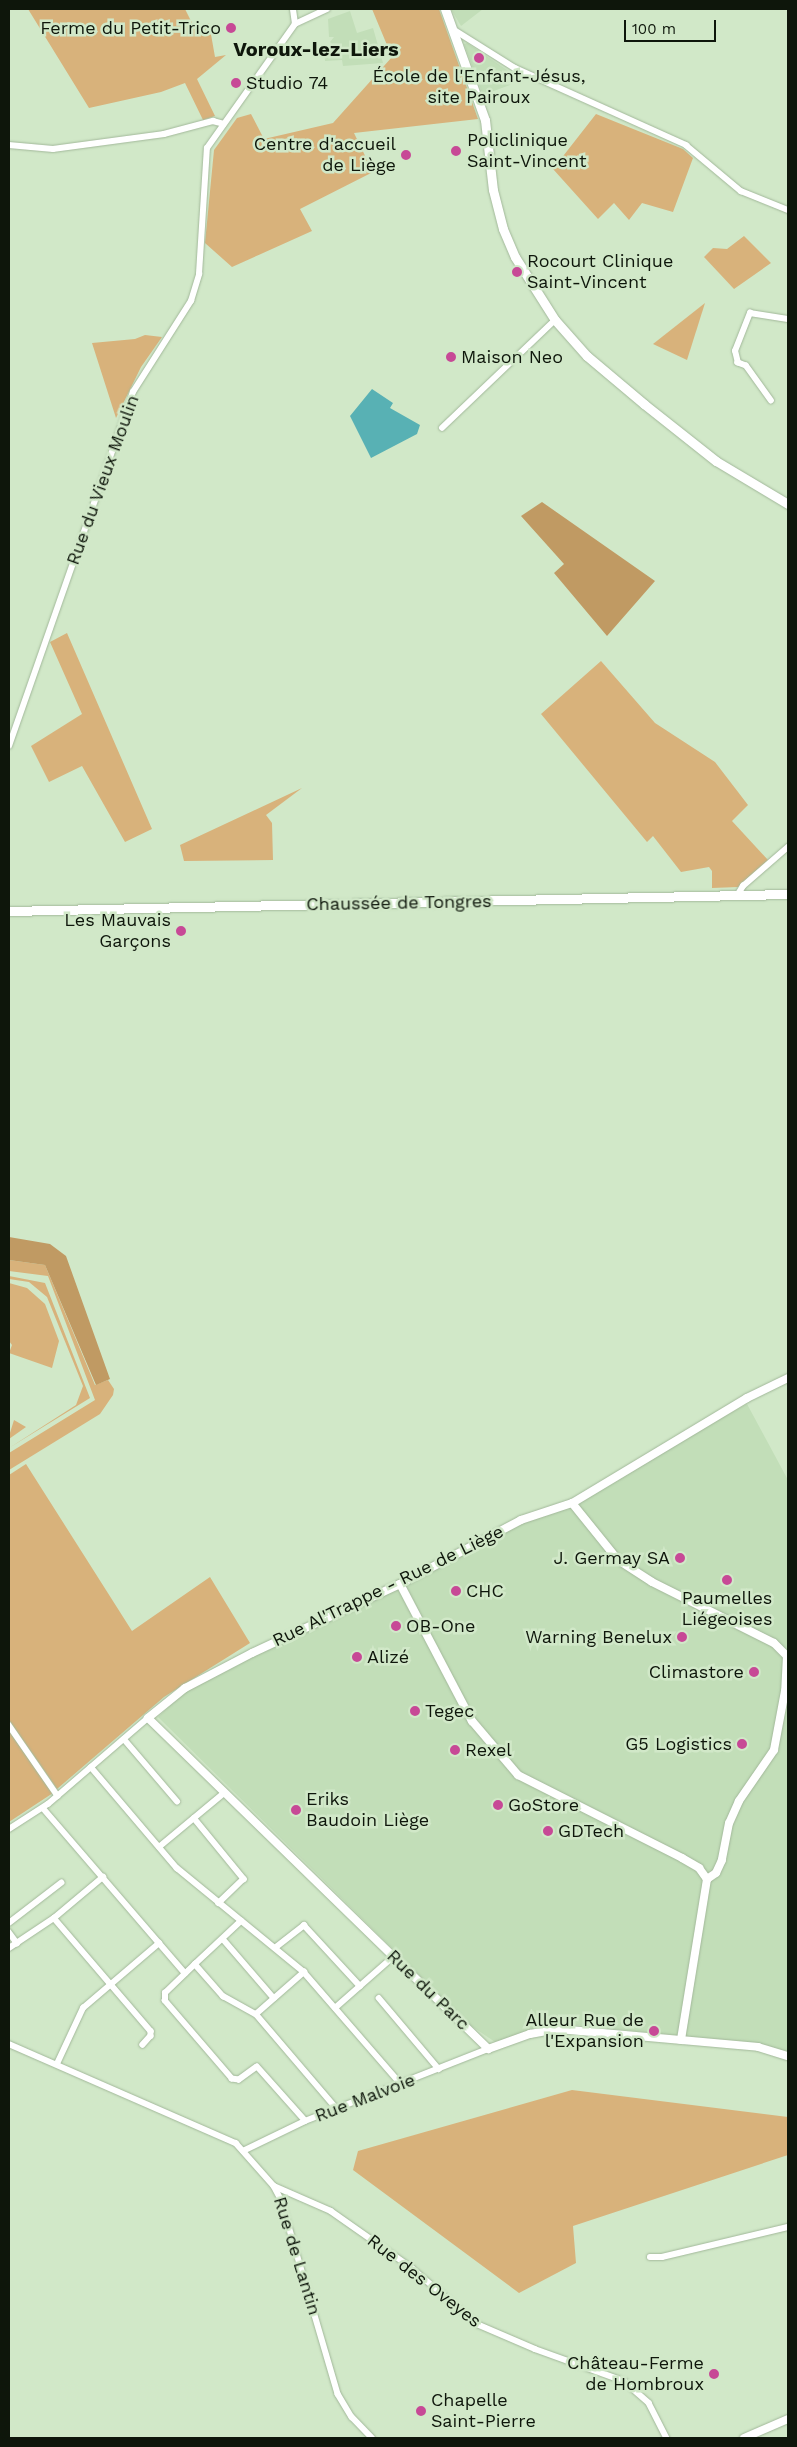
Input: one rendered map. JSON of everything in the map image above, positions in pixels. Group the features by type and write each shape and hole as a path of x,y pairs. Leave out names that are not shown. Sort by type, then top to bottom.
{"main road":[{"path":"445,9 485,120 493,190 503,229 515,257 555,320 587,356 716,461 788,504"},
{"name":"Chaussée de Tongres","path":"9,911 788,894"}],"street":[{"path":"293,9 295,24 327,9"},
{"name":"Rue du Vieux Moulin","path":"9,746 134,392 191,301 199,274 207,148 295,24"},
{"path":"453,30 515,68 686,145 741,191 788,210"},
{"path":"9,145 53,150 164,134 213,121 224,124"},
{"path":"770,401 746,366 738,363 735,351 750,313 788,319"},
{"path":"442,428 555,320"},
{"path":"737,896 743,886 788,847"},
{"name":"Rue Al'Trappe - Rue de Liège","path":"9,1829 43,1808 148,1718 193,1684 400,1584 521,1520 572,1503 746,1398 788,1378"},
{"path":"572,1503 618,1560 652,1582 774,1643 787,1656 785,1691 774,1750 739,1801 729,1823 722,1860 716,1873 707,1879"},
{"path":"400,1584 472,1721 518,1776 682,1858 699,1868 707,1879 681,2040"},
{"name":"Rue du Parc","path":"148,1718 488,2049"},
{"path":"9,1725 58,1796"},
{"path":"124,1739 177,1801"},
{"path":"91,1767 177,1868 304,1972 401,2084"},
{"path":"159,1847 224,1792"},
{"path":"43,1808 185,1973"},
{"path":"194,1818 244,1879 219,1903"},
{"path":"9,1948 54,1918 103,1877"},
{"path":"9,1923 61,1883"},
{"path":"54,1918 151,2031 151,2036 143,2045"},
{"path":"241,1921 165,1993 164,1999 231,2077 239,2080 257,2066 305,2121"},
{"path":"275,1948 304,1925 360,1986"},
{"path":"9,1932 17,1943"},
{"path":"223,1939 274,1998"},
{"path":"57,2064 80,2013 159,1943"},
{"path":"335,2008 393,1957"},
{"path":"195,1964 223,1996 256,2014 337,2109"},
{"path":"256,2014 304,1972"},
{"path":"379,1998 439,2069"},
{"path":"488,2049 530,2034 558,2029 758,2047 788,2056"},
{"name":"Rue de Lantin","path":"9,2044 224,2135 243,2151 274,2186 288,2216 338,2394 352,2418 372,2438"},
{"name":"Rue Malvoie","path":"243,2151 305,2121 488,2049"},
{"name":"Rue des Oveyes","path":"274,2186 332,2211 412,2268 476,2324 535,2350 624,2381 649,2403 667,2438"},
{"path":"650,2257 662,2257 788,2227"},
{"path":"744,2438 788,2418"}],"shaded area":[{"path":"28,9 185,9 194,27 209,23 215,57 226,55 197,79 215,116 203,120 185,83 161,92 89,108"},
{"path":"372,9 439,9 478,119 354,133 373,172 300,209 312,231 232,267 205,243 214,150 237,118 251,114 264,139 333,123 392,57"},
{"name":"École de l'Enfant-Jésus, site Pairoux","path":"451,9 483,9 461,26"},
{"path":"350,11 357,33 373,28 383,63 343,66 342,60 325,61 324,46 334,46 330,42 334,37 329,37 328,19"},
{"name":"École de l'Enfant-Jésus, site Pairoux","path":"467,43 513,74 510,85 483,95 464,44"},
{"path":"596,114 683,149 693,158 673,212 642,203 629,220 614,203 598,219 553,169"},
{"path":"744,236 771,263 734,289 704,257 713,248 727,249"},
{"path":"705,303 687,360 653,344"},
{"path":"145,335 162,337 141,367 116,418 92,343 135,339"},
{"path":"542,502 655,581 607,636 554,573 564,564 521,516"},
{"path":"67,633 152,829 125,842 82,766 49,782 31,746 82,714 50,642"},
{"path":"601,661 655,723 715,762 748,805 732,821 768,860 738,887 712,888 712,871 709,867 681,872 653,836 647,842 541,714"},
{"path":"302,788 266,815 272,823 273,860 184,861 180,845"},
{"path":"9,1237 50,1244 66,1256 110,1379 96,1385 45,1265 9,1260"},
{"path":"9,1260 45,1265 95,1385 108,1380 114,1389 113,1395 100,1414 9,1470 9,1453 95,1400 48,1276 9,1271"},
{"path":"9,1276 45,1283 90,1398 9,1448 76,1405 83,1386 47,1297 29,1282 9,1279"},
{"path":"9,1283 27,1288 45,1304 59,1341 52,1368 9,1353 12,1345 9,1341"},
{"path":"747,1404 788,1480 788,2054 741,2042 559,2023 495,2042 470,2025 158,1717 189,1688 569,1501"},
{"path":"14,1420 26,1427 9,1439 9,1436"},
{"path":"26,1464 132,1631 210,1577 250,1643 164,1697 57,1789 9,1720 9,1475"},
{"path":"9,1731 53,1793 9,1822"},
{"path":"572,2090 788,2117 788,2155 573,2226 576,2263 519,2293 353,2170 358,2151"}],"water":[{"path":"372,389 393,403 390,408 420,425 417,434 371,458 350,416"}],"place":[{"name":"Ferme du Petit-Trico","path":"231,28"},
{"name":"École de l'Enfant-Jésus, site Pairoux","path":"479,58"},
{"name":"Studio 74","path":"236,83"},
{"name":"Policlinique Saint-Vincent","path":"456,151"},
{"name":"Centre d'accueil de Liège","path":"406,155"},
{"name":"Rocourt Clinique Saint-Vincent","path":"517,272"},
{"name":"Maison Neo","path":"451,357"},
{"name":"Les Mauvais Garçons","path":"181,931"},
{"name":"J. Germay SA","path":"680,1558"},
{"name":"Paumelles Liégeoises","path":"727,1580"},
{"name":"CHC","path":"456,1591"},
{"name":"OB-One","path":"396,1626"},
{"name":"Warning Benelux","path":"682,1637"},
{"name":"Alizé","path":"357,1657"},
{"name":"Climastore","path":"754,1672"},
{"name":"Tegec","path":"415,1711"},
{"name":"G5 Logistics","path":"742,1744"},
{"name":"Rexel","path":"455,1750"},
{"name":"GoStore","path":"498,1805"},
{"name":"Eriks Baudoin Liège","path":"296,1810"},
{"name":"GDTech","path":"548,1831"},
{"name":"Alleur Rue de l'Expansion","path":"654,2031"},
{"name":"Château-Ferme de Hombroux","path":"714,2374"},
{"name":"Chapelle Saint-Pierre","path":"421,2411"}],"district":[{"name":"Voroux-lez-Liers","path":"316,49"}]}
